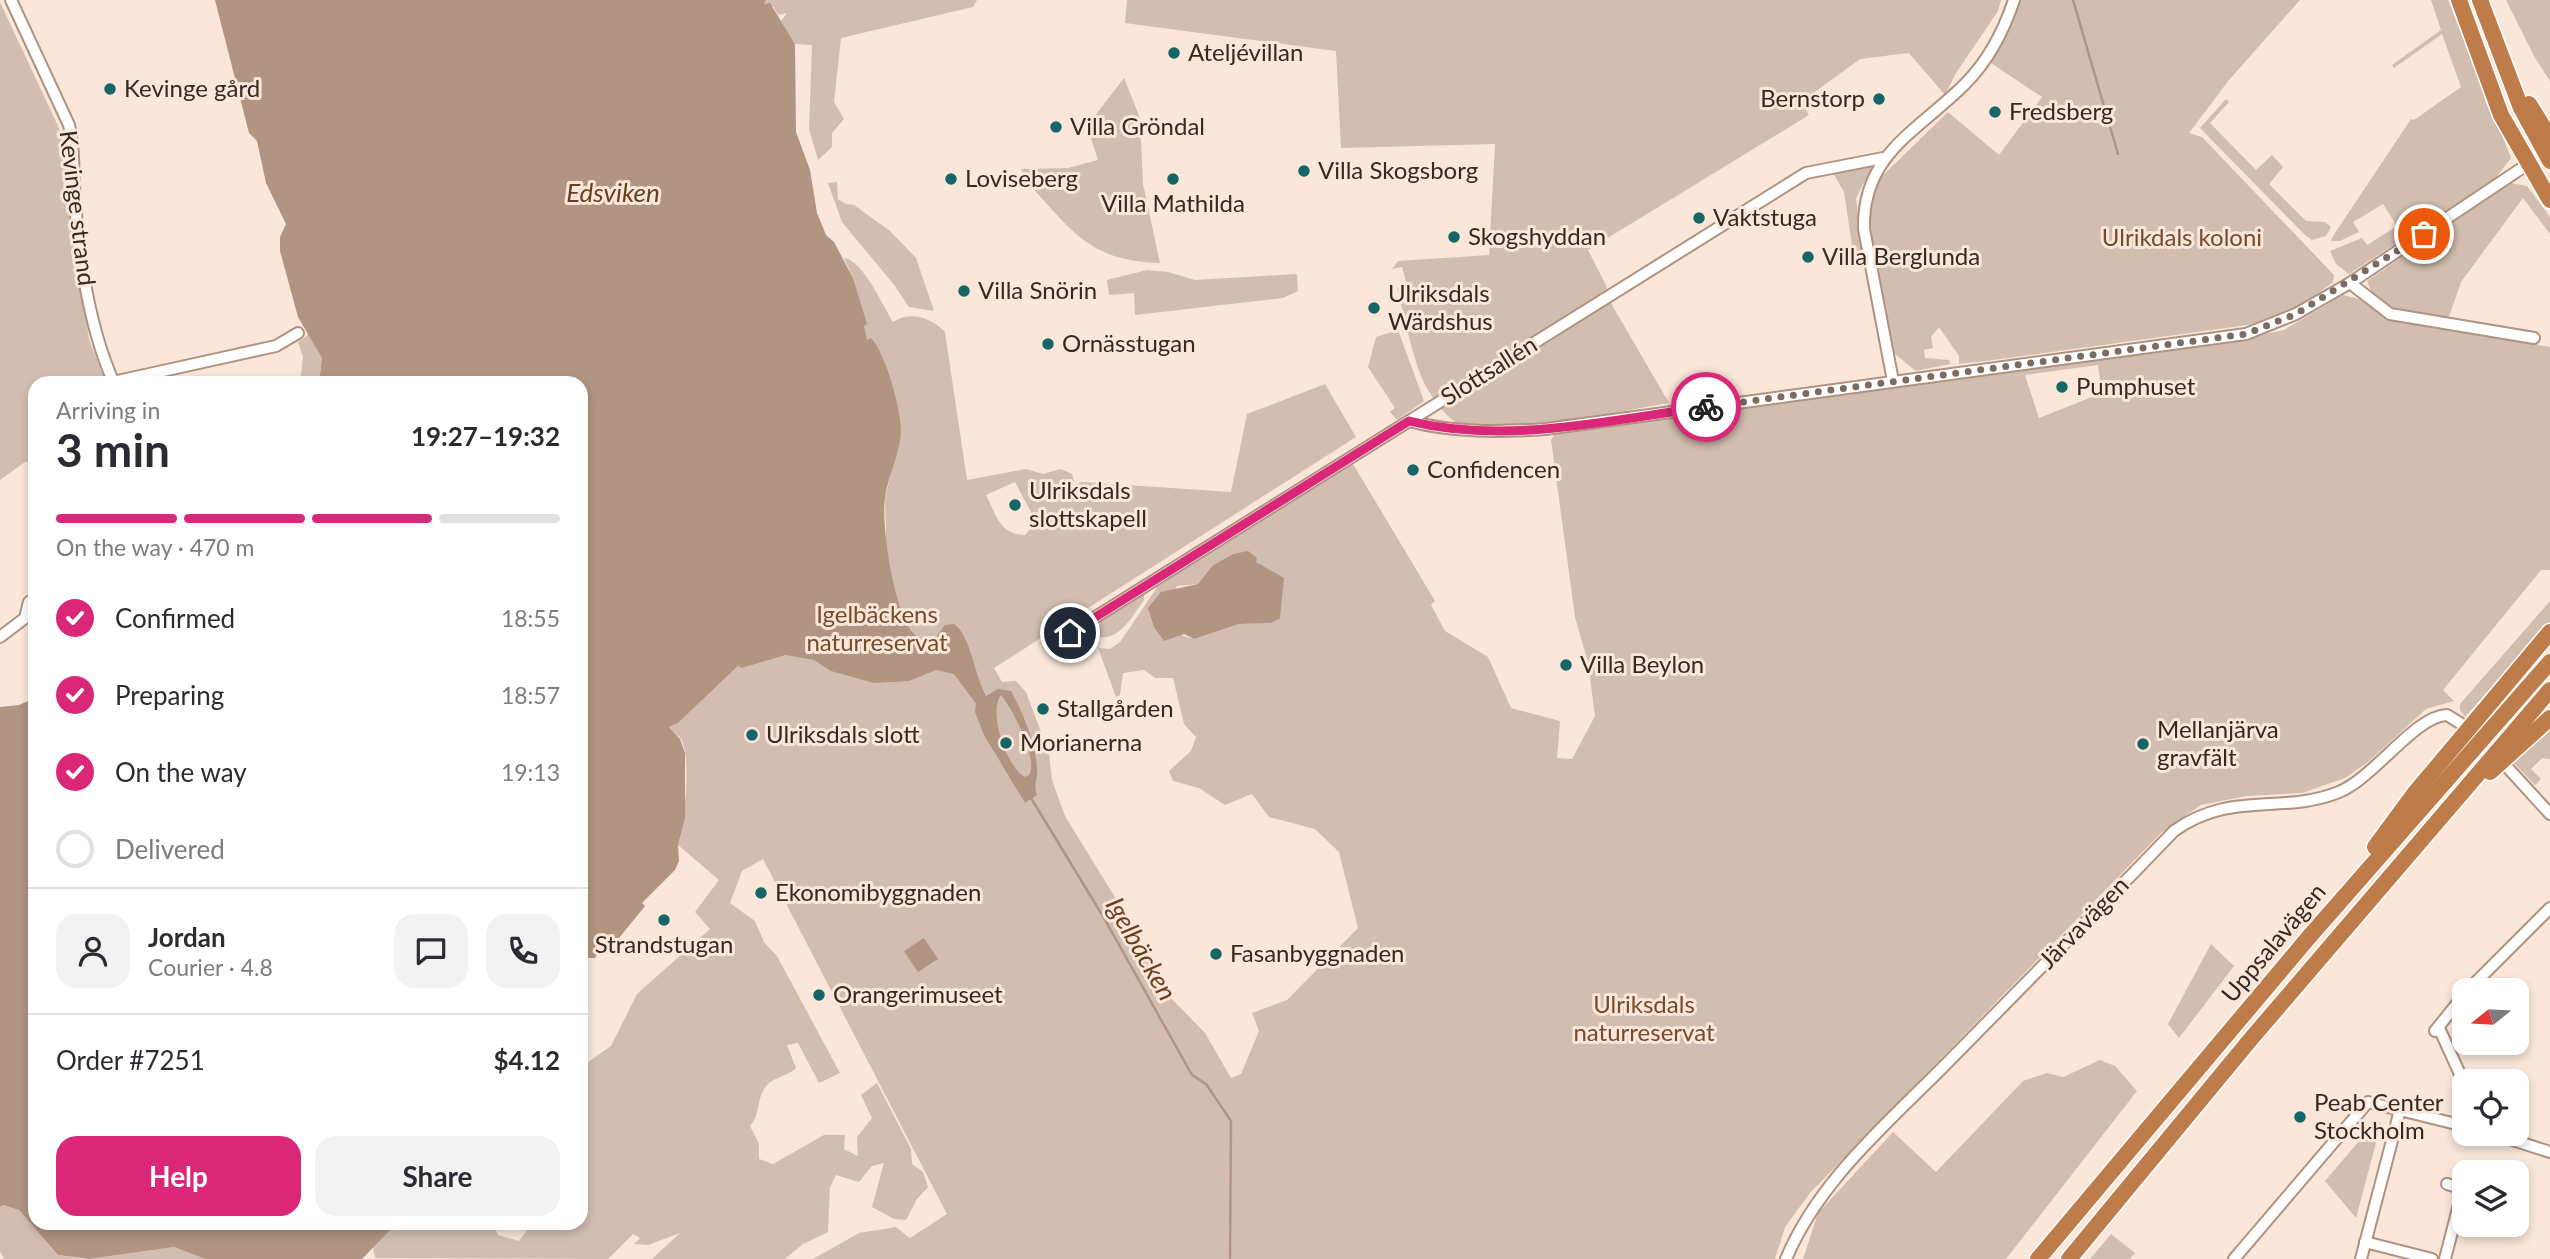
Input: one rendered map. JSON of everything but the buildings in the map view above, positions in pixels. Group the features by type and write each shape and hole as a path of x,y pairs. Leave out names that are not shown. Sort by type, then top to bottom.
{"highway":[{"path":"2459,0 2496,103 2550,200"},
{"path":"2480,0 2521,108 2550,161"},
{"path":"2509,76 2550,138"},
{"path":"2309,937 2414,794 2550,632"},
{"name":"Uppsalavägen","path":"2038,1259 2309,937 2550,662"},
{"name":"Uppsalavägen","path":"2069,1259 2250,1040 2550,690"},
{"path":"2438,822 2550,718"}],"street":[{"name":"Kevinge strand","path":"11,0 69,125 75,146 74,184 91,314 100,353 110,376"},
{"path":"1893,382 1864,229 1863,207 1883,158 1966,83 1985,60 2008,18 2014,0"},
{"name":"Slottsallén","path":"1070,633 1806,173 1883,158"},
{"path":"1409,421 1434,428 1493,432 1546,429 2246,334 2296,314 2350,283 2528,164"},
{"path":"2350,283 2390,314 2534,338"},
{"name":"Kevinge strand","path":"144,376 276,346 298,333"},
{"path":"0,637 25,618 28,606"},
{"name":"Järvavägen","path":"1786,1259 1798,1229 1818,1199 1868,1143 2175,831 2188,822 2225,807 2301,802 2339,792 2375,769 2427,720 2447,715 2460,723"},
{"path":"2508,768 2550,814"},
{"path":"2480,978 2550,908"},
{"path":"2452,1010 2436,1030 2457,1069"},
{"path":"2234,1259 2368,1102 2452,1123"},
{"path":"2361,1259 2400,1110"},
{"path":"2529,1145 2550,1152"},
{"path":"2446,1184 2452,1186"},
{"path":"2445,1259 2452,1233"},
{"path":"2365,1242 2432,1259"}],"green space":[{"path":"766,0 977,0 973,7 841,38 834,102 844,119 832,133 832,147 818,160 809,129 812,45 795,44 781,21 787,13 778,15 774,7 764,4"},
{"path":"1127,0 2001,0 1998,11 1956,73 1945,95 1909,53 1860,59 1801,102 1809,115 1588,250 1606,285 1612,305 1669,403 1563,422 1479,428 1456,423 1428,390 1418,368 1397,288 1407,285 1402,267 1392,269 1398,261 1489,255 1495,144 1341,148 1336,51 1125,23"},
{"name":"Ulrikdals koloni","path":"2021,0 2300,0 2229,80 2189,133 2202,137 2334,275 2333,282 2301,306 2262,323 1959,364 1959,356 1939,327 1931,337 1933,348 1924,350 1925,358 1949,360 1950,364 1916,371 1895,354 1887,334 1868,222 1872,186 1948,112 1999,155 2042,97 1991,63"},
{"path":"2431,0 2448,0 2511,158 2496,178 2349,274 2336,264 2330,251 2362,238 2367,245 2397,226 2383,204 2353,222 2359,232 2340,241 2331,241 2333,236 2411,119 2414,120 2461,87 2442,34 2394,68 2392,65 2441,30"},
{"path":"2506,0 2550,0 2550,81 2534,56"},
{"path":"0,2 65,141 69,205 89,339 103,376 28,376 28,462 0,480"},
{"path":"1124,78 1140,118 1143,184 1160,263 1115,256 1083,240 1026,181 1021,169 1068,168 1098,160 1087,126"},
{"path":"2226,99 2229,102 2210,123 2256,170 2272,155 2283,167 2269,184 2306,221 2325,222 2331,227 2326,236 2312,240 2305,235 2200,128"},
{"path":"1873,165 1856,198 1864,263 1855,265 1844,192 1833,173"},
{"path":"837,182 838,199 854,205 890,231 916,258 934,311 909,307 842,222 828,183"},
{"path":"2510,183 2527,186 2550,217 2550,234 2523,198 2461,282 2449,317 2401,311 2380,301 2372,293 2367,281"},
{"path":"844,258 865,275 893,322 900,318 920,317 945,332 967,480 1026,469 1043,474 1061,469 1072,474 1074,481 1069,488 1082,482 1231,492 1247,414 1325,384 1356,437 994,668 1002,682 1016,681 1026,692 1049,753 1052,780 1065,816 1151,956 1166,993 1205,1033 1231,1078 1241,1074 1259,1031 1252,1013 1287,1000 1358,928 1339,852 1315,829 1269,817 1252,794 1225,805 1199,788 1173,781 1169,771 1191,751 1196,737 1184,724 1173,678 1155,678 1144,670 1123,673 1120,695 1116,697 1098,648 1110,649 1120,642 1158,586 1353,464 1435,601 1431,605 1445,631 1488,657 1511,708 1560,721 1557,758 1572,759 1595,716 1588,663 1575,617 1551,440 1555,433 2246,338 2284,330 2343,295 2359,299 2389,319 2550,347 2550,570 2541,570 2443,690 2454,701 2426,709 2368,762 2345,778 2302,793 2247,796 2201,805 2161,833 1810,1193 1785,1227 1775,1259 813,1259 859,1233 896,1227 910,1238 947,1214 763,859 742,871 730,903 755,921 764,942 777,956 840,1073 819,1083 798,1043 787,1045 796,1068 767,1085 750,1126 759,1144 759,1159 773,1164 824,1135 845,1135 844,1149 858,1156 857,1137 872,1118 861,1095 877,1083 911,1149 912,1164 923,1172 928,1187 917,1199 906,1220 894,1219 872,1207 884,1163 872,1166 859,1182 836,1175 830,1187 828,1232 803,1244 785,1259 652,1259 680,1233 648,1245 634,1244 640,1238 633,1234 608,1259 375,1258 373,1247 390,1230 496,1230 498,1235 519,1241 527,1230 588,1230 588,1062 611,1046 637,994 710,929 695,912 719,880 678,845 683,822 686,761 681,739 669,727 678,723 738,666 742,668 786,655 886,535 885,499 901,430 894,403 867,341 853,278","holes":["2098,365 2102,393 2039,418 2025,375","1015,482 1031,512 1028,519 1031,528 1025,535 1004,528 986,495","1212,566 1271,623 1239,624 1194,639 1154,627 1177,586 1198,584"]},
{"path":"1147,270 1168,272 1195,280 1297,274 1298,291 1283,298 1135,315 1134,293 1109,295 1107,280"},
{"path":"1398,330 1424,401 1397,420 1390,412 1395,408 1368,367 1376,337"},
{"path":"309,334 322,358 320,376 301,376 303,357 298,342"},
{"path":"1144,593 1144,600 1120,631 1107,637 1100,637 1095,632 1103,618"},
{"path":"2550,601 2550,622 2465,717 2460,710 2460,704"},
{"path":"2550,729 2550,759 2542,758 2531,769 2541,779 2535,785 2513,762"},
{"path":"2211,944 2234,966 2179,1038 2168,1024"},
{"path":"2100,1060 2115,1066 2137,1091 2006,1259 1803,1259 1818,1213 1893,1132 1936,1172 2023,1081 2047,1073 2063,1077"},
{"path":"2377,1120 2381,1124 2356,1218 2325,1181"},
{"path":"3,1205 19,1210 28,1220 28,1230 36,1230 58,1255 83,1259 4,1259 0,1251 0,1207"},
{"path":"2111,1234 2135,1253 2130,1259 2090,1259"},
{"path":"174,1247 205,1259 89,1259"}],"water":[{"name":"Edsviken","path":"215,0 766,0 764,4 770,3 795,44 796,132 810,170 817,213 826,235 834,242 853,278 867,324 864,326 867,340 871,338 882,356 898,408 900,437 884,511 890,568 900,607 913,633 920,638 933,641 945,625 954,624 960,630 986,696 998,689 1011,691 1034,749 1037,795 1025,803 984,735 975,712 976,704 954,674 936,670 909,681 874,683 831,671 814,660 786,655 742,668 738,666 678,723 669,727 680,739 685,753 685,818 678,845 679,861 675,870 642,903 645,906 615,943 608,939 595,958 588,958 588,376 320,376 322,358 298,317 280,251 280,237 286,224 266,183 257,141 249,133","holes":["1001,695 1017,722 1030,758 1031,768 1029,775 1025,777 1011,762 1001,739 997,714"]},
{"path":"1248,551 1257,558 1256,562 1284,578 1280,618 1271,623 1239,624 1194,639 1184,634 1164,641 1154,627 1148,608 1161,592 1198,584 1212,566 1233,554"},
{"path":"28,701 28,1220 19,1210 3,1205 0,1207 0,707"},
{"path":"924,938 938,959 918,972 904,951"},
{"path":"36,1230 390,1230 362,1259 205,1259 174,1247 89,1259 58,1255"}],"waterway":[{"path":"2073,0 2118,154"},
{"name":"Igelbäcken","path":"1031,798 1104,918 1192,1075 1206,1084 1231,1121 1230,1259"}],"way so far":[{"path":"1706,407 2246,334 2296,314 2350,283 2424,234"}],"place":[{"name":"Ateljévillan","path":"1174,53"},
{"name":"Kevinge gård","path":"110,89"},
{"name":"Bernstorp","path":"1879,99"},
{"name":"Fredsberg","path":"1995,112"},
{"name":"Villa Gröndal","path":"1056,127"},
{"name":"Villa Skogsborg","path":"1304,171"},
{"name":"Loviseberg","path":"951,179"},
{"name":"Villa Mathilda","path":"1173,179"},
{"name":"Vaktstuga","path":"1699,218"},
{"name":"Skogshyddan","path":"1454,237"},
{"name":"Villa Berglunda","path":"1808,257"},
{"name":"Villa Snörin","path":"964,291"},
{"name":"Ulriksdals Wärdshus","path":"1374,308"},
{"name":"Ornässtugan","path":"1048,344"},
{"name":"Pumphuset","path":"2062,387"},
{"name":"Confidencen","path":"1413,470"},
{"name":"Ulriksdals slottskapell","path":"1015,505"},
{"name":"Villa Beylon","path":"1566,665"},
{"name":"Stallgården","path":"1043,709"},
{"name":"Ulriksdals slott","path":"752,735"},
{"name":"Morianerna","path":"1006,743"},
{"name":"Mellanjärva gravfält","path":"2143,744"},
{"name":"Ekonomibyggnaden","path":"761,893"},
{"name":"Strandstugan","path":"664,920"},
{"name":"Fasanbyggnaden","path":"1216,954"},
{"name":"Orangerimuseet","path":"819,995"},
{"name":"Peab Center Stockholm","path":"2300,1117"}],"route":[{"path":"1070,633 1409,421 1434,428 1493,432 1546,429 1706,407"}],"park label":[{"name":"Igelbäckens naturreservat","path":"877,629"},
{"name":"Ulriksdals naturreservat","path":"1644,1019"}]}
